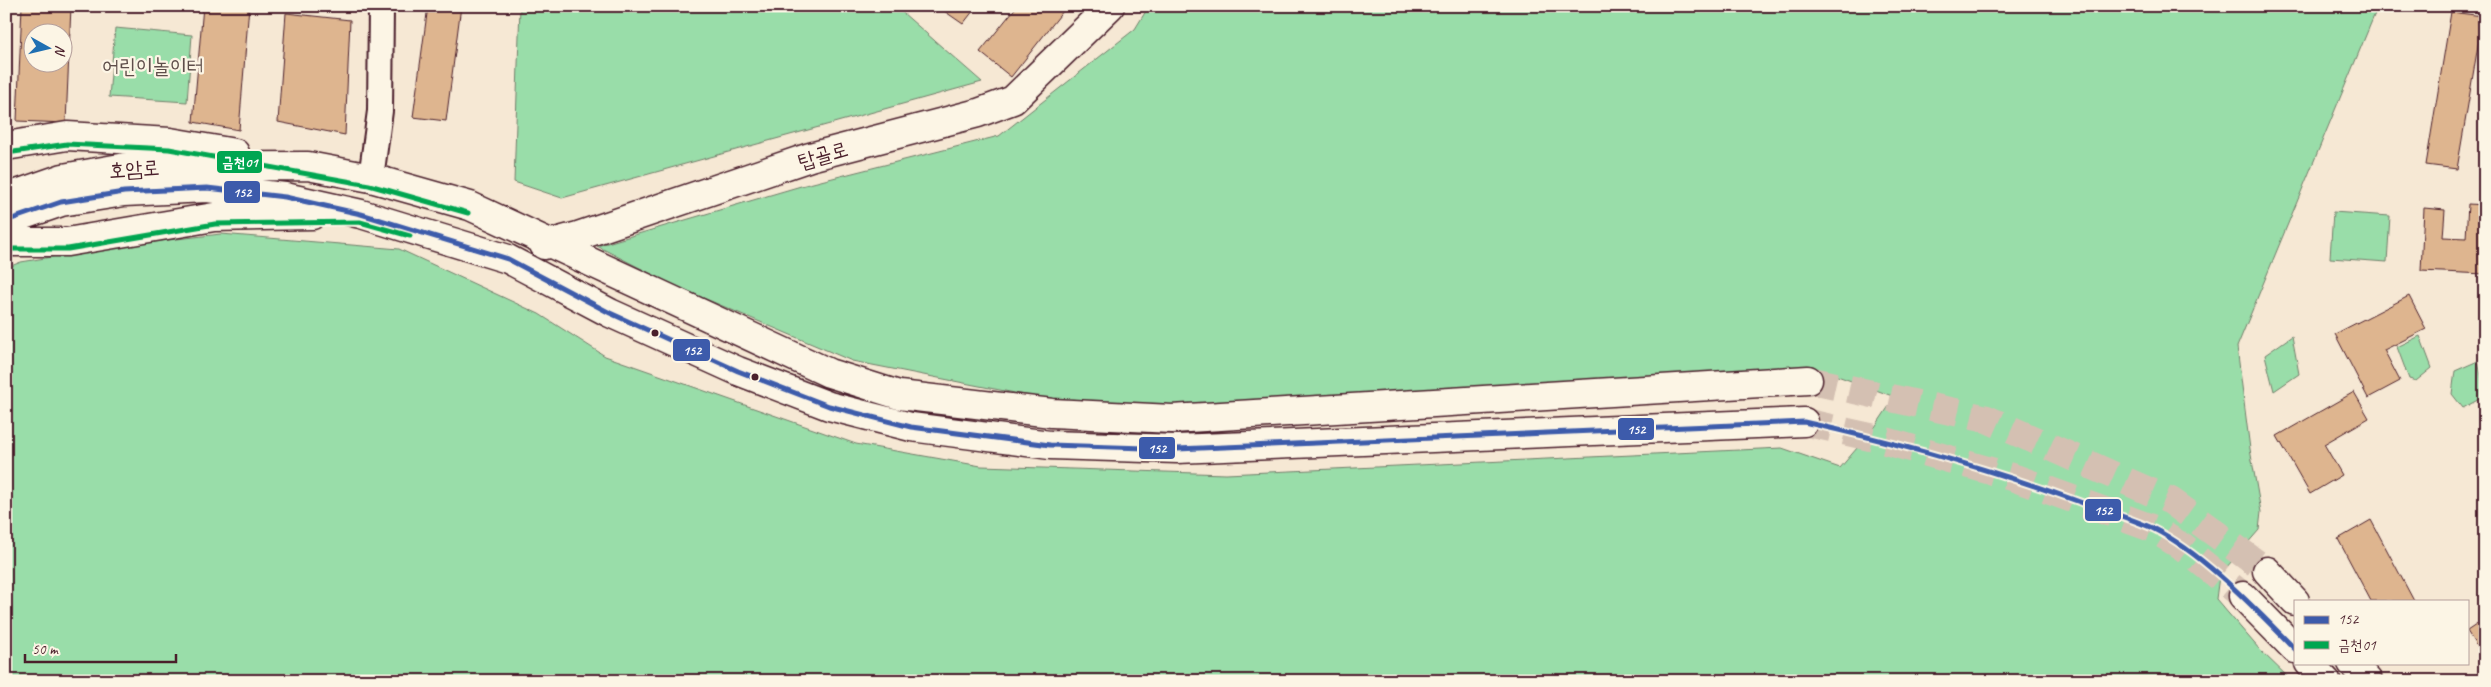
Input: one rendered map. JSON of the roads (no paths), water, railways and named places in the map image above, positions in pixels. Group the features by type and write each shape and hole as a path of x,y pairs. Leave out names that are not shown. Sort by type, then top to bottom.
{"main road":[{"name":"탑골로","path":"508,259 550,243 578,236 810,157 978,113 1013,100 1110,6"},
{"path":"6,146 68,136 170,142 308,166"},
{"name":"호암로","path":"6,198 63,178 126,168 308,166 371,178 470,206 829,373 898,395 1042,412 1172,419 1808,380"},
{"name":"호암로","path":"9,232 61,202 124,192 207,188 285,197 361,214 508,259 610,313 738,371 829,406 911,427 1050,445 1177,449 1804,422"},
{"path":"9,232 67,242 214,217 361,214"},
{"path":"2267,571 2294,600"},
{"path":"2243,596 2294,648"},
{"path":"2310,664 2326,681"},
{"path":"2353,664 2368,681"}],"street":[{"path":"371,178 380,111 381,6"}],"tunnel":[{"path":"1808,380 1987,419 2171,501 2267,571"},
{"path":"1804,422 1879,439 2015,478 2154,529 2184,548 2243,596"}],"park label":[{"name":"어린이놀이터","path":"153,66"}]}
